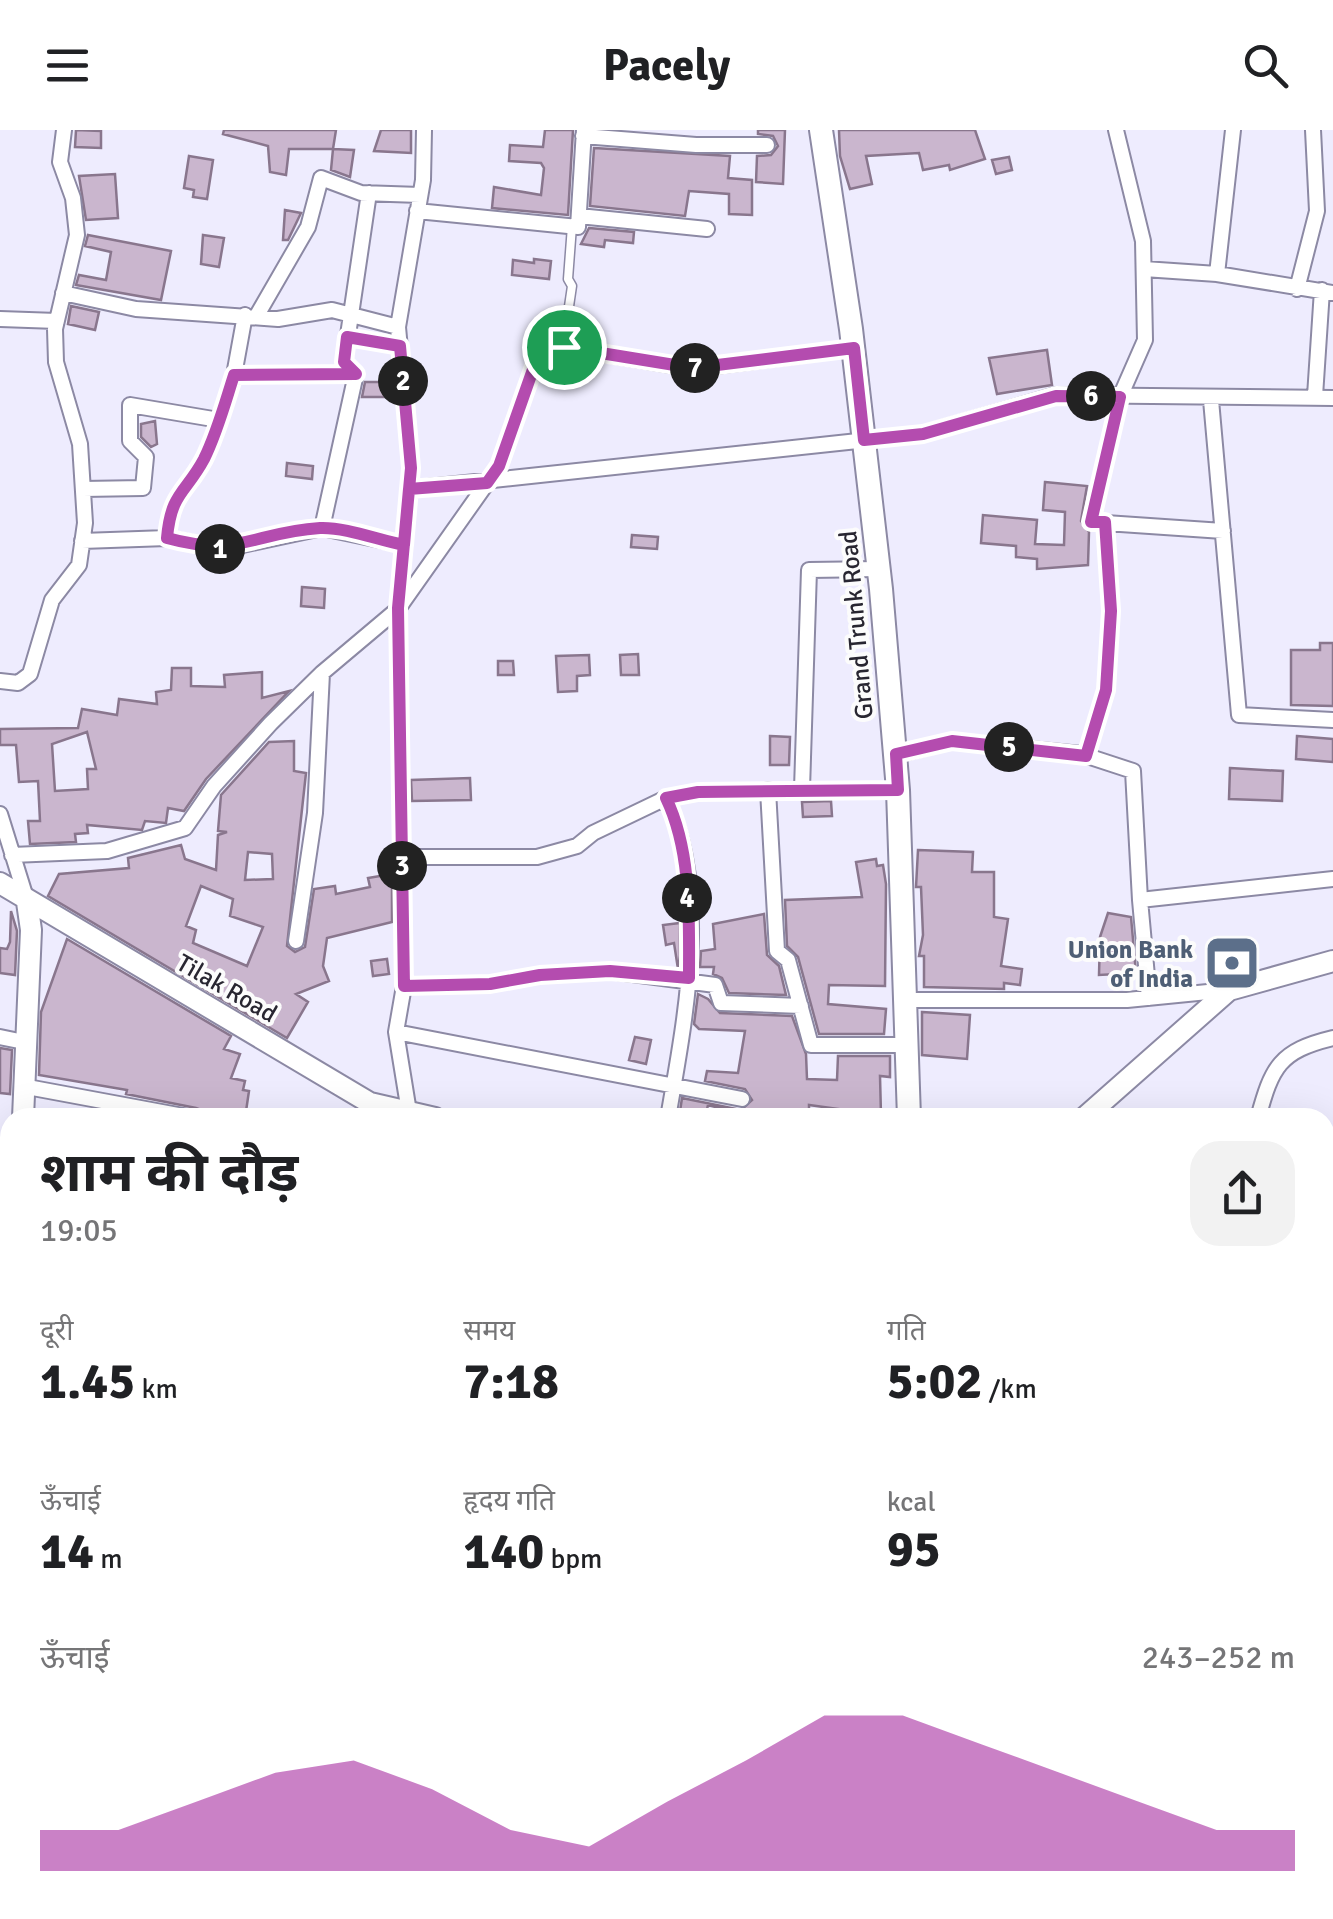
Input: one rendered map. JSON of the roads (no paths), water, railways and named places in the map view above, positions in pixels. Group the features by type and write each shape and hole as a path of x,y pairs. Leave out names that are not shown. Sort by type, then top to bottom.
{"main road":[{"name":"Grand Trunk Road","path":"821,130 854,348 896,754 908,1108"},
{"name":"Tilak Road","path":"0,883 370,1104 385,1108"},
{"path":"23,1108 31,930 27,902"},
{"path":"1095,1108 1229,990 1333,961"}],"street":[{"path":"0,681 18,682 30,674 52,600 79,565 82,541 80,444 56,362 57,321 77,234 72,198 60,162 64,130"},
{"path":"410,1108 396,1032 404,986 398,608 409,489 398,327 420,195 424,130"},
{"path":"1116,130 1143,241 1144,340 1120,397 1091,522 1222,531"},
{"path":"1217,274 1233,130"},
{"path":"1297,289 1316,211 1313,130"},
{"path":"575,221 583,133 696,145 767,144"},
{"path":"167,538 169,515 183,484 202,462 219,420 250,316 308,226 321,178 369,193 420,195"},
{"path":"356,374 344,362 369,193"},
{"path":"417,211 706,229"},
{"path":"1144,269 1217,274 1328,291 1315,396"},
{"path":"62,294 136,309 278,319 332,310 398,327"},
{"path":"0,319 57,321"},
{"path":"347,337 400,346"},
{"path":"12,855 107,852 185,828 214,786 322,673 398,608 499,466 537,358 564,347 693,368 854,348"},
{"path":"234,375 356,374"},
{"path":"322,528 356,374"},
{"path":"409,489 923,434 1056,396 1333,398"},
{"path":"1211,400 1238,715 1333,720"},
{"path":"83,489 143,488 146,457 130,441 130,406 219,420"},
{"path":"1086,756 1106,690 1111,611 1105,522"},
{"path":"82,541 167,538 224,549 322,528 404,545"},
{"path":"802,790 809,570 879,569"},
{"path":"296,941 315,813 322,673"},
{"path":"896,754 952,741 1086,756 1133,771 1149,998"},
{"path":"768,790 776,951 788,960 811,1045 906,1046"},
{"path":"402,857 537,857 577,846 593,833 666,798 698,792 898,790"},
{"path":"666,798 677,821 689,908 689,978 683,1045 670,1108"},
{"path":"0,814 27,902"},
{"path":"1140,900 1333,879"},
{"path":"404,986 490,984 540,975 610,971 689,978 715,985 721,1003 801,1006"},
{"path":"904,1000 1149,998 1229,990"},
{"path":"396,1032 742,1099"},
{"path":"0,1037 24,1042"},
{"path":"1261,1108 1270,1072 1280,1060 1312,1043 1333,1038"},
{"path":"22,1086 140,1108"}],"lane":[{"path":"564,347 575,221"}],"place":[{"name":"Union Bank of India","path":"1232,963"}]}
